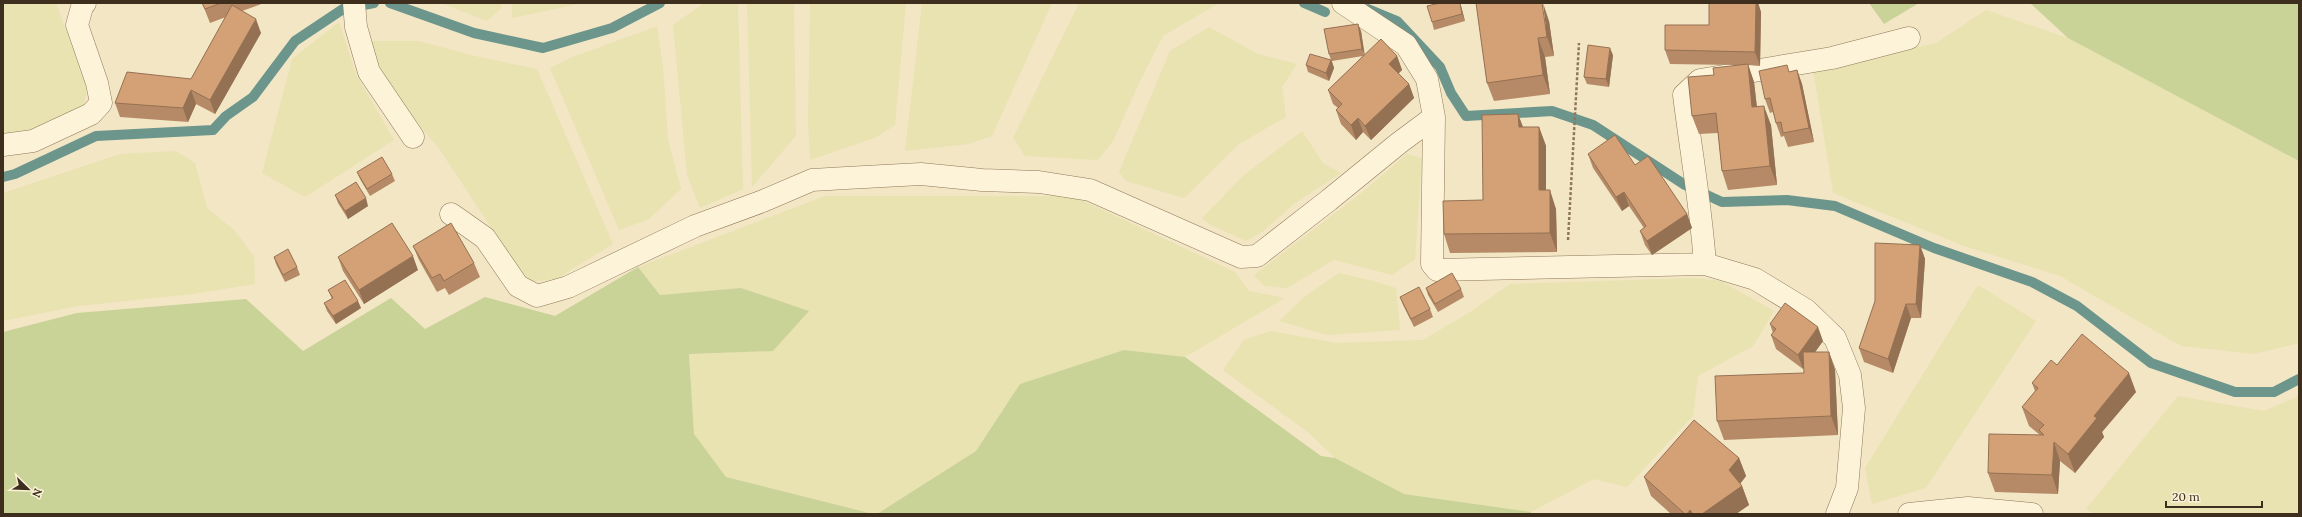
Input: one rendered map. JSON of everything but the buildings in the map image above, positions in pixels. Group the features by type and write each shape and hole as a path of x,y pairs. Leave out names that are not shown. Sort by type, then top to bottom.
{"street":[{"path":"3,145 33,141 91,114 101,102 97,83 77,25 82,7 85,3"},
{"path":"354,3 356,27 369,72 413,137"},
{"path":"1342,3 1406,45 1427,79 1434,117 1432,264 1437,270 1705,264 1755,279 1806,310 1835,338 1850,375 1854,408 1847,488 1837,514"},
{"path":"1705,264 1701,209 1695,178 1684,95 1700,80 1832,58 1909,38"},
{"path":"451,214 485,238 518,286 537,296 568,287 695,226 763,201 812,180 846,178 921,174 982,180 1039,182 1090,190 1241,257 1257,256 1434,117"},
{"path":"1909,514 1968,508 2032,514"}],"path":[{"path":"1567,268 1579,43"}],"shaded area":[{"path":"3,3 56,3 87,89 83,113 3,141"},
{"path":"441,3 501,3 501,8 487,21"},
{"path":"512,3 583,3 512,18"},
{"path":"704,3 738,3 743,189 700,208 687,175 673,25"},
{"path":"747,3 794,3 796,136 752,187"},
{"path":"810,3 906,3 895,125 877,137 810,160 808,121"},
{"path":"922,3 1052,3 992,136 968,144 905,151"},
{"path":"1079,3 1219,3 1163,36 1140,81 1113,141 1098,160 1025,156 1013,138"},
{"path":"1986,10 2068,38 2299,161 2299,343 2254,354 2181,346 2060,276 1964,246 1833,193 1813,69 1936,43"},
{"path":"339,22 356,74 394,140 305,197 262,173 292,59"},
{"path":"657,26 663,67 668,139 681,189 649,219 619,230 550,68 570,58"},
{"path":"1209,27 1258,54 1297,64 1282,87 1286,117 1239,144 1184,198 1126,181 1119,172 1170,51"},
{"path":"368,41 419,41 475,56 537,69 613,244 556,279 527,282 440,150 387,85"},
{"path":"1302,131 1323,163 1341,173 1295,203 1262,232 1246,241 1211,225 1202,218 1244,175"},
{"path":"176,151 195,163 207,208 235,231 254,256 255,284 193,294 78,306 3,321 3,193 120,154"},
{"path":"1407,154 1422,158 1415,259 1392,275 1334,260 1287,288 1264,286 1254,275 1360,194"},
{"path":"825,196 1073,196 1235,272 1249,291 1285,298 1185,357 1124,350 1020,384 976,451 877,514 873,514 726,477 694,434 689,354 773,351 809,311 741,288 660,295 638,267"},
{"path":"1339,273 1396,288 1400,330 1327,335 1279,321 1304,297"},
{"path":"1695,278 1721,281 1774,311 1753,346 1698,376 1693,416 1627,487 1594,479 1531,512 1404,494 1335,458 1309,433 1223,370 1244,340 1271,331 1336,343 1423,340 1470,312 1510,284"},
{"path":"1978,285 2036,321 1926,488 1872,504 1865,468"},
{"path":"2178,396 2264,411 2299,396 2299,514 2095,514 2086,509"}],"green space":[{"path":"1869,3 1919,3 1884,24"},
{"path":"2030,3 2299,3 2299,161 2068,38"},
{"path":"638,267 660,295 741,288 809,311 773,351 689,354 694,434 726,477 873,514 3,514 3,332 77,313 246,299 303,351 391,298 425,329 485,297 555,316"},
{"path":"1124,350 1185,357 1321,456 1335,458 1404,494 1531,512 1531,514 877,514 976,451 1020,384"}],"waterway":[{"path":"3,177 15,174 96,136 213,130 226,116 253,97 295,41 343,9 374,3"},
{"path":"390,3 474,33 543,48 612,28 660,3"},
{"path":"1304,3 1325,12"},
{"path":"1368,9 1397,21 1440,67 1451,93 1466,116 1552,111 1593,125 1685,185 1722,202 1787,200 1835,206 1934,248 2032,282 2077,306 2151,363 2235,392 2274,392 2299,379"}]}
